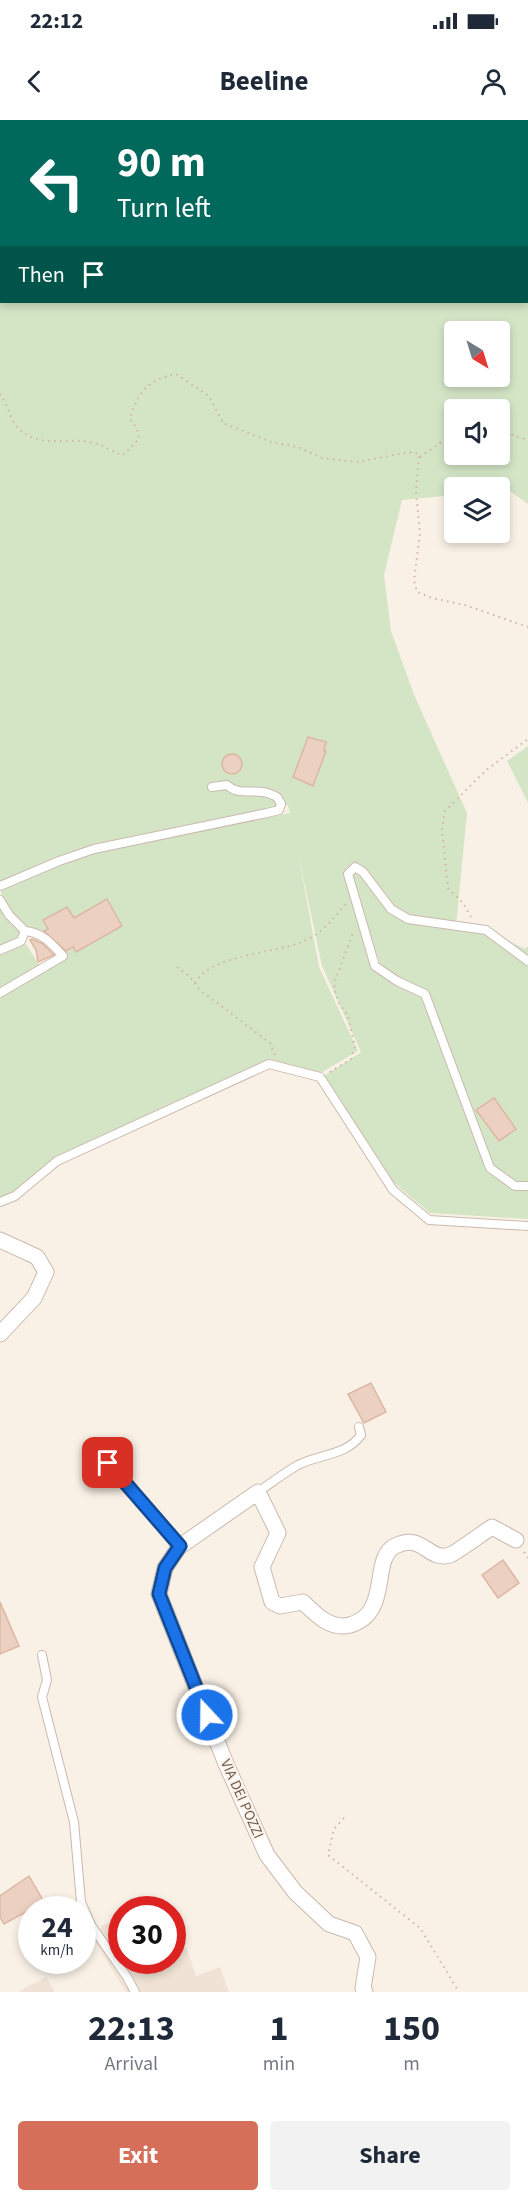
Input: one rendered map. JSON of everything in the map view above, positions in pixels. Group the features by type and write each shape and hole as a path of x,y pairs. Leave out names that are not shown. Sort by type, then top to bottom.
{"street":[{"path":"0,1240 37,1257 46,1272 34,1298 0,1334"},
{"path":"258,1492 278,1533 262,1567 272,1602 280,1606 303,1602 329,1624 343,1627 355,1624 371,1610 378,1594 383,1557 390,1549 408,1541 420,1544 438,1556 451,1555 492,1527 519,1539"},
{"name":"VIA DEI POZZI","path":"258,1492 180,1546 165,1568 159,1594 226,1764 267,1856 295,1892 329,1924 355,1933 368,1957 363,1988 365,1992"}],"lane":[{"path":"0,886 94,849 267,813 279,810 281,804 278,797 264,792 239,791 227,785 212,787"},
{"path":"528,962 486,930 408,919 391,909 363,872 355,867 348,874 375,966 397,981 424,994 490,1168 515,1186 528,1186"},
{"path":"0,900 9,915 25,931 36,932 46,938 63,956 0,993"},
{"path":"0,950 21,941 25,931"},
{"path":"0,1202 15,1196 57,1161 269,1064 320,1077 393,1190 429,1220 528,1226"},
{"name":"VIA DEI POZZI","path":"258,1492 299,1465 355,1443 361,1435 359,1427"},
{"path":"108,1463 180,1546"},
{"path":"42,1655 47,1680 42,1697 74,1822 81,1902 91,1925 135,1992"}],"path":[{"path":"0,394 19,430 38,441 80,441 98,444 123,455 139,439 137,429 130,419 147,384 160,377 176,374 209,396 223,423 272,442 298,447 322,458 358,462 409,452 419,454 417,492 420,533 414,581 417,592 432,598 465,605 528,627"},
{"path":"510,434 528,440"},
{"path":"418,458 444,440"},
{"path":"471,928 472,919 463,903 448,888 442,829 445,811 485,771 528,739"},
{"path":"195,983 203,972 212,966 260,951 293,946 307,940 325,929 354,896"},
{"path":"320,1077 339,1069 351,1059 355,1047 348,1016 339,1003 334,989 354,930 358,909"},
{"path":"177,967 200,990 270,1043 279,1066"},
{"path":"344,1818 334,1829 328,1855 420,1928 459,1992"}],"shaded area":[{"path":"108,1923 108,1963 96,1943 96,1933"},
{"path":"186,1947 196,1976 220,1967 229,1992 126,1992 115,1974 186,1974"},
{"path":"46,1977 55,1992 19,1992 25,1988"}],"green space":[{"path":"0,303 528,303 528,504 510,491 510,477 444,477 444,496 402,500 384,575 391,631 415,697 467,813 456,926 486,930 525,949 528,946 528,1219 430,1213 394,1183 324,1076 361,1052 322,966 299,858 319,967 358,1051 319,1074 269,1061 56,1158 14,1193 0,1199 0,996 67,956 47,935 25,927 17,920 9,910 1,889 94,852 290,813 288,805 93,845 0,881","holes":["358,896 380,963 399,978 375,966"]},
{"path":"528,746 528,803 507,761"},
{"path":"0,907 6,918 20,932 18,938 0,946"},
{"path":"26,944 40,966 0,989 0,955"}],"building":[{"path":"308,737 326,742 324,751 326,751 313,786 293,777"},
{"path":"232,754 239,757 242,764 239,771 232,774 225,771 222,764 225,757"},
{"path":"107,899 122,926 76,952 73,947 66,951 44,931 48,929 43,920 67,907 74,918"},
{"path":"30,940 43,944 54,955 38,962 36,950"},
{"path":"494,1098 516,1129 499,1141 476,1110"},
{"path":"371,1383 386,1412 364,1423 348,1394"},
{"path":"503,1560 519,1583 498,1598 482,1575"},
{"path":"0,1602 19,1646 0,1654"},
{"path":"29,1876 41,1896 18,1896 18,1916 4,1924 0,1917 0,1896"}],"route":[{"path":"108,1463 180,1546 165,1568 159,1594 207,1715"}]}
